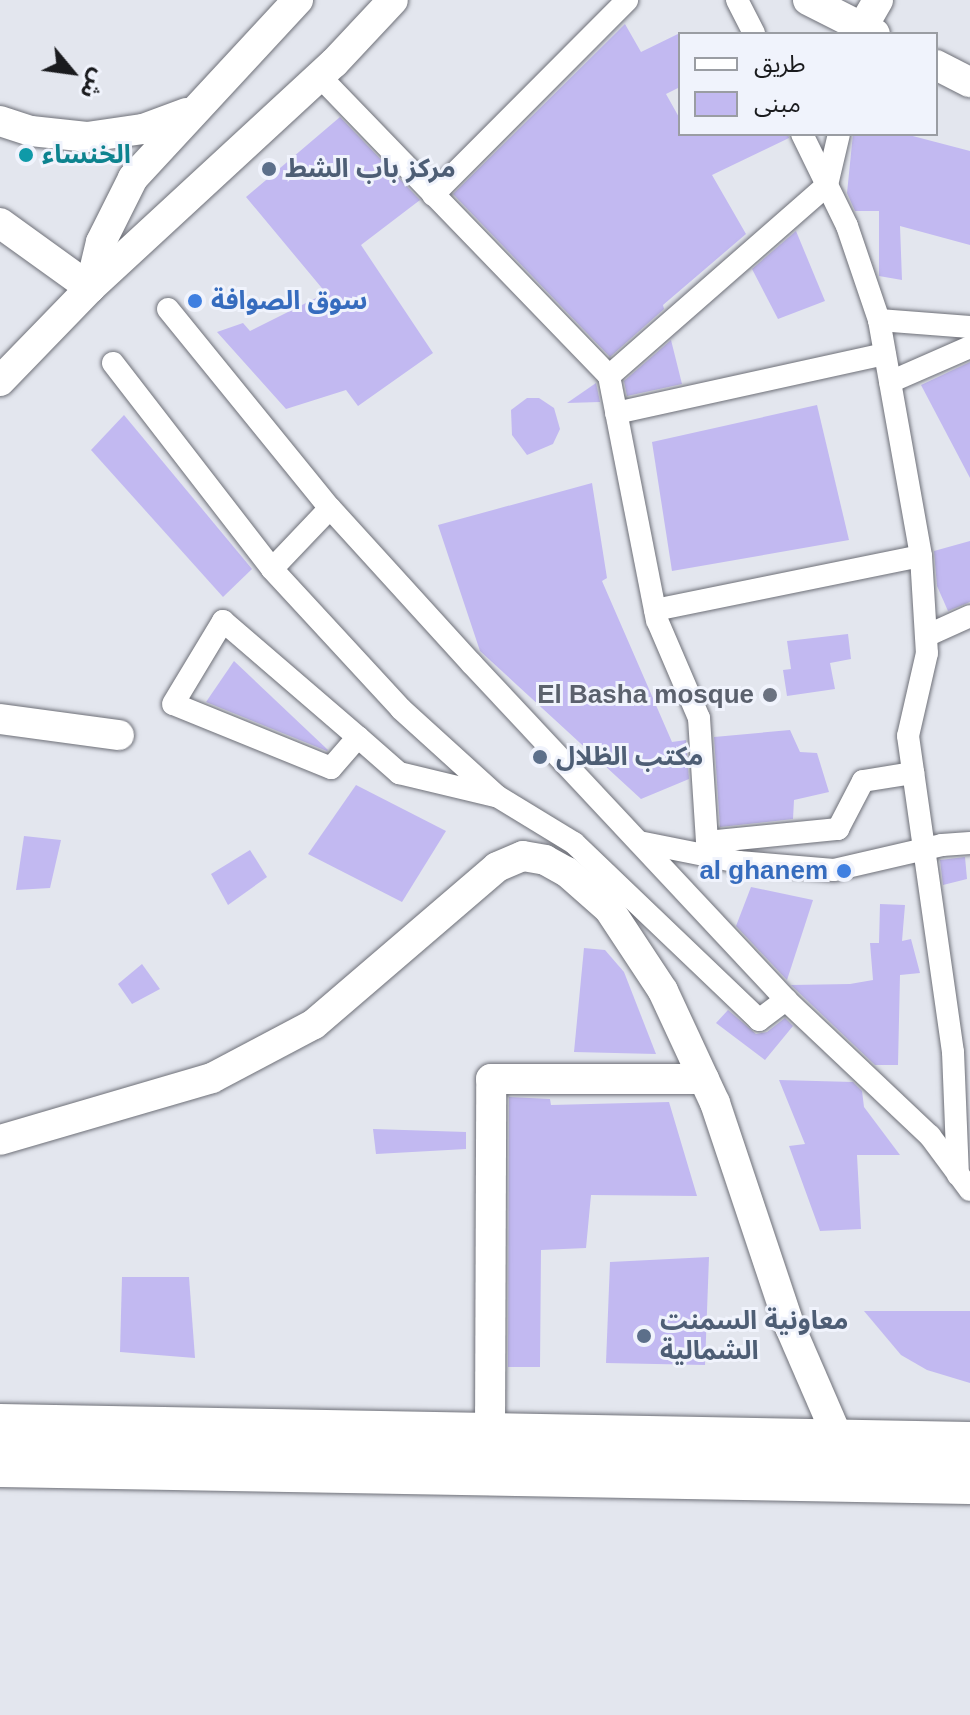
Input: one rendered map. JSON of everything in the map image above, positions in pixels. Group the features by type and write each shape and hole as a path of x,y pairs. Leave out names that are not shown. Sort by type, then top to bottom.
{"main road":[{"path":"0,1425 490,1436 838,1438 970,1443"},
{"path":"0,1466 970,1483"}],"street":[{"path":"90,288 101,242 120,198 149,160 195,109 245,61 298,0"},
{"path":"0,381 90,288 325,72 393,0"},
{"path":"433,195 627,0"},
{"path":"737,0 753,32"},
{"path":"808,0 866,32 878,0"},
{"path":"938,66 970,82"},
{"path":"330,87 609,376 655,610 699,718 708,849"},
{"path":"0,121 31,131 87,137 143,129 195,109"},
{"path":"803,136 847,226 879,320 921,556 927,653 908,736 953,1052 964,1182"},
{"path":"609,376 827,185 839,136"},
{"path":"0,223 90,288"},
{"path":"168,309 330,508 786,1000 930,1136 964,1182"},
{"path":"879,320 970,327"},
{"path":"890,382 970,347"},
{"path":"616,413 885,354"},
{"path":"113,363 272,569 401,709 497,796 574,843 759,1020 786,1000"},
{"path":"272,569 330,508"},
{"path":"655,610 921,556"},
{"path":"926,636 968,620"},
{"path":"358,737 331,768 173,704 223,621 358,737 399,773 497,796"},
{"path":"0,719 119,735"},
{"path":"708,849 838,829 863,781 913,773"},
{"path":"639,842 708,849 834,870 922,849 970,843"},
{"path":"0,1140 212,1078 314,1024 497,867 523,856 545,860 567,872 609,909 663,991 704,1079 790,1327 838,1438"},
{"path":"490,1436 491,1079 704,1079"}],"building":[{"path":"625,24 641,52 678,34 678,88 666,94 678,115 678,136 789,138 712,175 746,234 663,305 664,309 610,357 453,194"},
{"path":"340,117 420,200 361,245 433,353 358,406 346,390 286,409 217,332 243,323 250,331 326,293 246,197"},
{"path":"853,136 913,136 970,151 970,245 900,226 902,280 879,276 879,211 855,211 847,193"},
{"path":"796,231 825,301 778,319 752,269"},
{"path":"671,340 682,384 627,396 624,381"},
{"path":"970,362 970,478 921,385"},
{"path":"596,383 600,402 567,403"},
{"path":"527,398 539,398 554,408 560,429 553,444 527,455 512,435 511,410"},
{"path":"817,405 849,540 672,571 652,442"},
{"path":"124,415 252,569 223,597 91,450"},
{"path":"592,483 607,578 602,581 672,742 686,740 689,779 641,799 480,651 438,525"},
{"path":"970,541 970,602 948,611 937,586 934,551"},
{"path":"848,634 851,659 830,663 835,689 787,696 783,670 791,669 787,641"},
{"path":"234,661 328,750 206,702"},
{"path":"790,730 800,752 817,753 829,792 794,800 793,819 720,827 714,737"},
{"path":"356,785 446,831 402,902 308,854"},
{"path":"24,836 61,840 50,888 16,890"},
{"path":"250,850 267,877 228,905 211,874"},
{"path":"965,857 967,879 943,885 940,860"},
{"path":"751,887 813,900 787,980 736,926"},
{"path":"880,904 905,905 902,941 911,939 920,973 900,975 898,1065 875,1065 791,985 850,984 873,980 870,943 879,943"},
{"path":"584,948 605,950 624,972 656,1054 574,1052"},
{"path":"142,964 160,989 132,1004 118,984"},
{"path":"728,1010 756,1034 767,1032 785,1018 793,1026 765,1060 716,1023"},
{"path":"779,1080 853,1082 862,1091 864,1107 900,1155 857,1155 861,1229 820,1231 789,1146 805,1144"},
{"path":"509,1097 550,1099 551,1105 669,1102 697,1196 591,1195 586,1248 541,1250 540,1367 508,1367"},
{"path":"373,1129 466,1132 466,1149 376,1154"},
{"path":"709,1257 705,1365 606,1363 610,1262"},
{"path":"122,1277 189,1277 195,1358 120,1352"},
{"path":"864,1311 970,1311 970,1383 927,1370 901,1355"}],"place":[{"name":"الخنساء","path":"26,155"},
{"name":"مركز باب الشط","path":"269,169"},
{"name":"سوق الصوافة","path":"195,301"},
{"name":"El Basha mosque","path":"770,695"},
{"name":"مكتب الظلال","path":"540,757"},
{"name":"al ghanem","path":"844,871"},
{"name":"معاونية السمنت الشمالية","path":"644,1336"}]}
